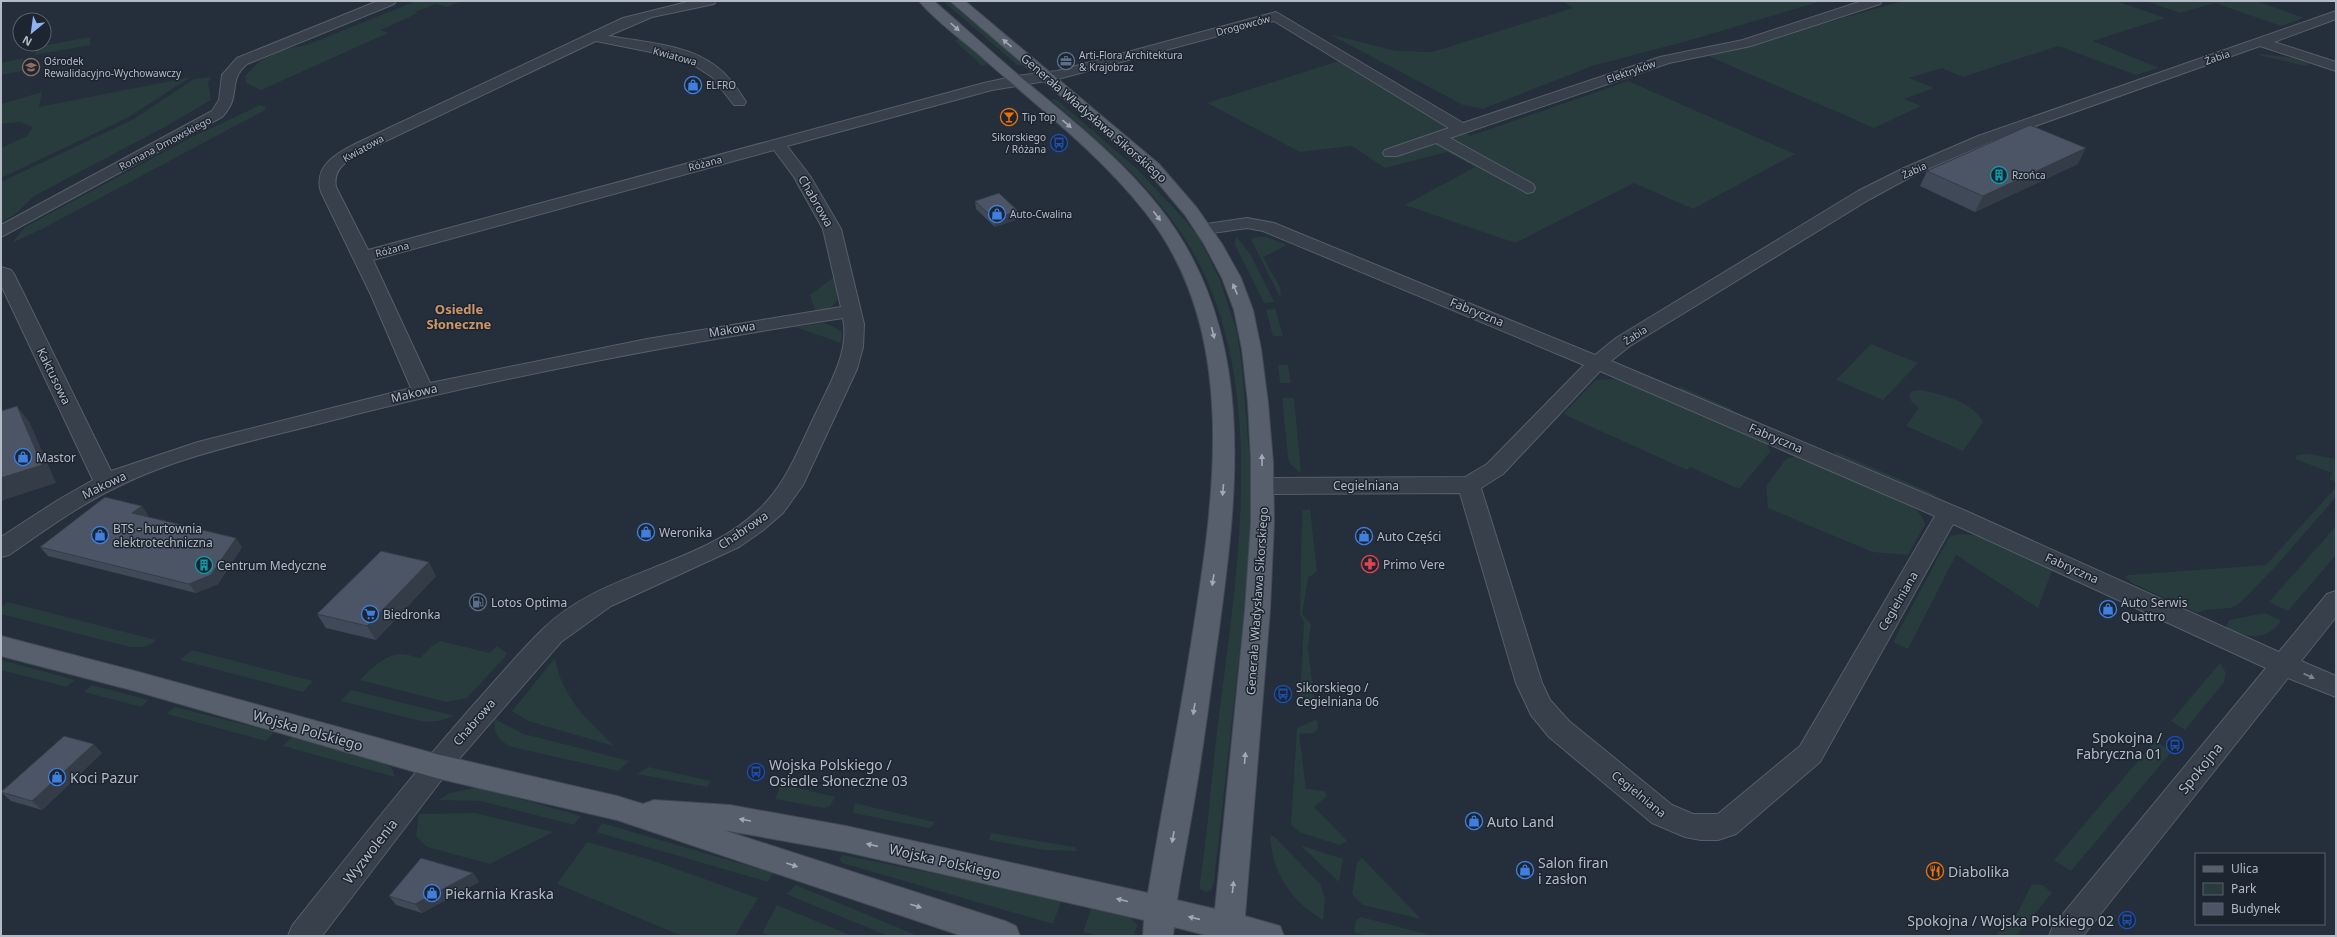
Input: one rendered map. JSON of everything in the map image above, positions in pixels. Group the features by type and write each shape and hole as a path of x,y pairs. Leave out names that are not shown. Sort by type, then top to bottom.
{"main road":[{"name":"Generała Władysława Sikorskiego","path":"926,1 1118,171 1164,226 1198,287 1211,326 1220,368 1225,466 1219,542 1179,808 1159,923"},
{"name":"Generała Władysława Sikorskiego","path":"957,1 1153,167 1181,197 1206,230 1227,270 1239,297 1247,324 1253,354 1259,415 1263,486 1261,571 1228,931"},
{"name":"Wojska Polskiego","path":"1,646 135,681 436,766 617,808 1005,936"},
{"name":"Wojska Polskiego","path":"617,808 730,818 846,839 1159,923 1269,936"}],"street":[{"name":"Romana Dmowskiego","path":"1,232 217,114 227,103 228,74 232,68 242,61 389,1"},
{"name":"Kwiatowa","path":"422,391 417,375 363,257 329,189 327,176 336,164 363,146 596,37 649,14 709,1"},
{"name":"Elektryków","path":"1390,152 1665,60 1746,43 1875,1"},
{"name":"Żabia","path":"1598,362 1638,332 1864,195 1910,171 1984,139 2336,15"},
{"name":"Drogowców","path":"1048,77 1276,16 1461,129"},
{"name":"Kwiatowa","path":"596,37 678,55 700,62 720,77 739,102"},
{"path":"2261,42 2336,67"},
{"name":"Różana","path":"363,257 777,143 1016,80 1048,77"},
{"path":"1437,137 1527,188"},
{"name":"Chabrowa","path":"436,766 531,657 566,623 606,598 722,546 765,517 781,501 792,485 847,369 853,347 852,311 832,229 802,176 777,143"},
{"name":"Fabryczna","path":"1206,230 1247,223 1268,227 1598,362 1948,513 2253,653 2336,687"},
{"name":"Kaktusowa","path":"1,272 9,282 106,483"},
{"name":"Makowa","path":"1,549 76,499 106,483 201,449 422,391 664,340 852,311"},
{"path":"1469,485 1495,469 1598,362"},
{"name":"Cegielniana","path":"1263,486 1469,485 1529,683 1540,707 1559,729 1662,814 1677,823 1712,829 1726,825 1810,754 1948,513"},
{"name":"Spokojna","path":"2064,936 2336,600"},
{"name":"Wyzwolenia","path":"303,936 436,766"}],"green space":[{"path":"416,1 462,1 447,7 436,4 415,12 418,13 381,30 388,33 261,90 246,83 245,76 260,61 284,49 307,45"},
{"path":"943,1 948,1 1023,65 1017,65"},
{"path":"1563,1 1822,1 1687,41 1592,66 1483,109 1463,105 1329,34 1396,51 1432,52 1573,8"},
{"path":"1903,1 2117,1 2165,18 2093,41 2159,68 2136,75 2058,46 1963,77 1942,68 1909,78 1934,88 1904,99 1921,106 1874,128 1708,56"},
{"path":"2145,1 2257,1 2304,18 2281,26 2215,3 2180,13"},
{"path":"90,37 90,45 52,52 52,44"},
{"path":"960,39 988,64 982,66 954,40"},
{"path":"35,52 52,52 35,55"},
{"path":"2259,55 2294,58 2310,64 2305,66"},
{"path":"23,58 22,71 1,75 1,63"},
{"path":"1342,60 1461,129 1470,136 1628,81 1795,154 1693,209 1634,183 1515,243 1405,205 1475,167 1447,152 1385,168 1352,146 1300,152 1207,103"},
{"path":"191,77 127,118 1,178 1,148 27,136 33,127 20,122 1,124 1,104 42,92 39,107"},
{"path":"211,77 208,82 211,100 163,128 34,196 14,215 1,222 1,182 134,119 194,79"},
{"path":"1056,99 1137,169 1198,236 1220,280 1237,332 1242,366 1251,477 1252,541 1214,882 1211,890 1206,892 1200,889 1200,882 1240,527 1241,465 1238,403 1228,344 1210,287 1182,234 1138,179 1104,146 1051,100"},
{"path":"260,105 266,107 265,110 42,229 12,243 25,227 192,137"},
{"path":"1236,236 1250,254 1274,302 1264,303 1235,245"},
{"path":"1257,237 1267,237 1287,245 1263,257 1280,287 1281,299 1251,239"},
{"path":"834,277 838,295 836,303 820,312 815,310 810,295"},
{"path":"1275,308 1283,336 1273,336 1266,310"},
{"path":"823,323 833,326 842,332 841,343 795,327"},
{"path":"1871,344 1918,363 1883,400 1836,380"},
{"path":"1278,365 1288,365 1291,383 1280,383"},
{"path":"1613,379 1624,381 1767,443 1770,452 1739,489 1690,467 1687,470 1565,415 1564,413 1596,380"},
{"path":"1677,385 1732,409 1730,411 1685,393"},
{"path":"1921,390 1938,394 1965,404 1978,415 1983,422 1963,451 1906,426 1919,408 1911,401 1909,395 1913,391"},
{"path":"1282,398 1294,398 1301,473 1291,465 1288,458"},
{"path":"1834,451 1941,497 1924,494 1837,457"},
{"path":"2310,454 2336,459 2336,482 2329,479 2332,473 2295,459 2297,455"},
{"path":"1797,456 1907,503 1916,510 1922,517 1925,524 1908,555 1872,552 1768,508 1766,486 1786,459"},
{"path":"2336,487 2336,497 2276,566 2240,603 2231,608 2206,610 2197,613 2132,583 2125,577 2128,575 2266,565"},
{"path":"1310,509 1317,571 1308,578 1302,614 1311,624 1308,648 1315,704 1310,705 1300,697 1304,622 1300,615 1302,511"},
{"path":"2336,526 2336,555 2288,611 2269,602"},
{"path":"1962,534 1983,536 2053,568 2038,608 1956,555 1908,649 1893,642 1948,539 1951,536"},
{"path":"8,602 156,640 144,646 130,647 1,614 1,608"},
{"path":"2265,613 2281,621 2268,633 2249,636 2225,630 2229,620"},
{"path":"440,641 490,653 497,646 507,653 467,698 446,702 360,680 384,659 402,654 420,658 432,646"},
{"path":"192,650 313,681 303,692 180,660"},
{"path":"555,658 563,685 577,707 614,746 528,721 512,711"},
{"path":"1,660 75,680 67,687 1,670"},
{"path":"2220,663 2226,673 2224,682 2185,730 2171,721"},
{"path":"92,685 149,700 141,707 84,692"},
{"path":"351,690 455,716 438,721 424,722 341,701"},
{"path":"175,707 274,732 266,741 167,714"},
{"path":"495,719 524,734 630,761 618,771 512,747 504,743 498,737 495,729"},
{"path":"1317,719 1318,728 1314,733 1299,734 1306,789 1325,791 1327,796 1314,807 1347,841 1340,845 1301,833 1291,825 1297,728"},
{"path":"292,737 380,762 391,767 395,777 283,746"},
{"path":"2155,741 2172,751 2071,871 2054,860"},
{"path":"648,767 711,781 707,787 637,774"},
{"path":"781,784 835,797 830,806 824,808 775,799"},
{"path":"474,788 485,789 581,816 574,825 481,801 438,800 450,793"},
{"path":"855,803 934,822 932,827 928,828 853,813"},
{"path":"475,813 553,832 490,864 427,847 416,836 419,814"},
{"path":"602,823 773,873 768,882 596,832"},
{"path":"991,833 1074,847 1078,851 1044,850 989,840"},
{"path":"1270,835 1275,837 1320,884 1325,899 1323,920 1302,904 1285,885 1275,862"},
{"path":"587,842 651,860 758,898 735,936 682,936 557,884"},
{"path":"1300,845 1343,859 1339,882"},
{"path":"843,855 1062,899 1053,924 842,863 839,859"},
{"path":"1362,858 1421,919 1363,905 1352,894 1357,862"},
{"path":"2032,884 2043,885 2052,893 2016,936 1995,936 2017,914"},
{"path":"796,885 920,936 888,936 786,894"},
{"path":"777,905 852,936 770,936 762,933"},
{"path":"1092,906 1128,914 1137,925 1134,936 1099,936 1083,932"},
{"path":"1361,917 1434,936 1367,936 1354,932 1356,920"}],"building":[{"path":"2030,125 2086,148 1983,196 1927,171"},
{"path":"999,193 1018,211 994,219 975,201"},
{"path":"17,406 42,465 1,478 1,411"},
{"path":"105,497 142,506 132,513 236,538 211,575 189,584 40,547"},
{"path":"381,551 429,562 367,626 317,614"},
{"path":"64,736 94,744 32,801 1,792"},
{"path":"421,858 473,873 415,904 389,896"}],"place":[{"name":"Arti-Flora Architektura & Krajobraz","path":"1066,61"},
{"name":"Ośrodek Rewalidacyjno-Wychowawczy","path":"31,67"},
{"name":"ELFRO","path":"693,85"},
{"name":"Tip Top","path":"1009,117"},
{"name":"Sikorskiego / Różana","path":"1059,143"},
{"name":"Rzońca","path":"1999,175"},
{"name":"Auto-Cwalina","path":"997,214"},
{"name":"Mastor","path":"23,457"},
{"name":"Weronika","path":"646,532"},
{"name":"BTS - hurtownia elektrotechniczna","path":"100,535"},
{"name":"Auto Części","path":"1364,536"},
{"name":"Primo Vere","path":"1370,564"},
{"name":"Centrum Medyczne","path":"204,565"},
{"name":"Lotos Optima","path":"478,602"},
{"name":"Auto Serwis Quattro","path":"2108,609"},
{"name":"Biedronka","path":"370,614"},
{"name":"Sikorskiego / Cegielniana 06","path":"1283,694"},
{"name":"Spokojna / Fabryczna 01","path":"2175,745"},
{"name":"Wojska Polskiego / Osiedle Słoneczne 03","path":"756,772"},
{"name":"Koci Pazur","path":"57,777"},
{"name":"Auto Land","path":"1474,821"},
{"name":"Salon firan i zasłon","path":"1525,870"},
{"name":"Diabolika","path":"1935,871"},
{"name":"Piekarnia Kraska","path":"432,893"},
{"name":"Spokojna / Wojska Polskiego 02","path":"2127,920"}],"district":[{"name":"Osiedle Słoneczne","path":"459,316"}]}
